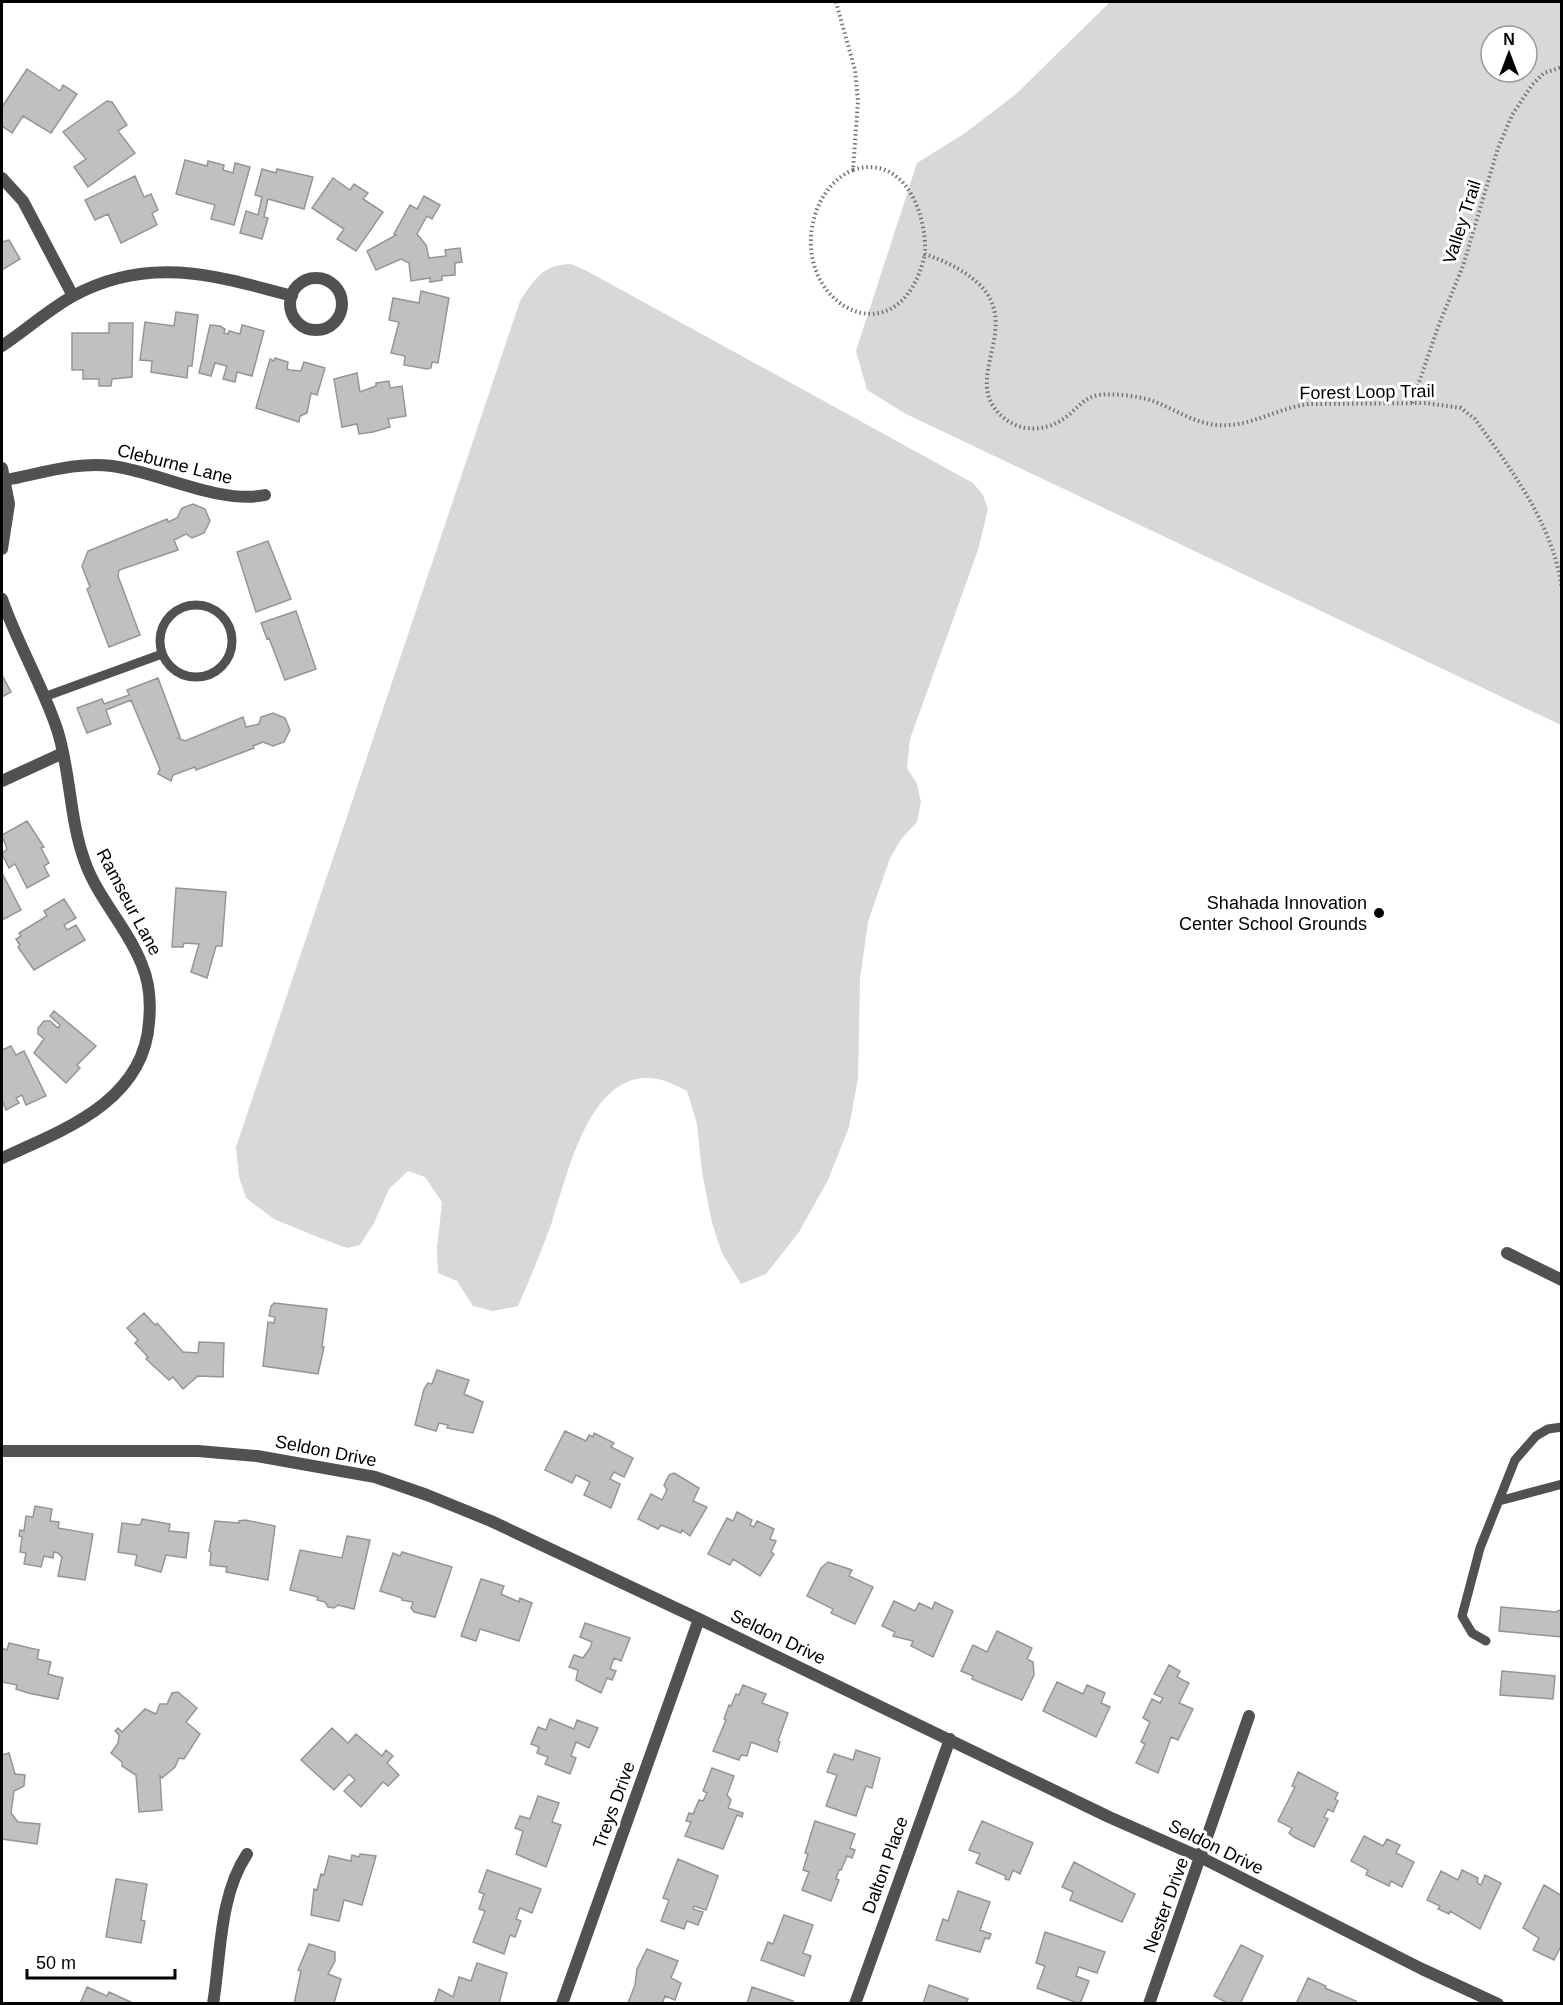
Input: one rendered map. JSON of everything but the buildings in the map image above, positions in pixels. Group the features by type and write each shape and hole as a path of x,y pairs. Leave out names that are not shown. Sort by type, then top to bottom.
{"street":[{"path":"2,178 23,201 73,296"},
{"path":"2,345 73,296 131,275 161,271 218,276 292,296"},
{"path":"307,280 326,280 335,286 341,298 342,309 336,321 330,326 318,330 307,329 293,316 292,296 297,286 307,280"},
{"name":"Cleburne Lane","path":"4,474 110,465 236,498 266,495"},
{"path":"2,549 9,504 4,474"},
{"name":"Ramseur Lane","path":"2,599 44,697 63,753 75,833 86,864 142,963 148,979 151,1001 148,1040 140,1063 129,1081 106,1102 59,1132 2,1158"},
{"path":"2,782 63,753"},
{"path":"1507,1253 1562,1280"},
{"name":"Seldon Drive","path":"2,1451 198,1451 323,1466 375,1477 490,1521 699,1619 1109,1817 1202,1858 1422,1969 1498,2004"},
{"name":"Treys Drive","path":"562,2004 699,1619"},
{"name":"Nester Drive","path":"1149,2004 1202,1858 1249,1716"},
{"name":"Dalton Place","path":"855,2004 950,1739"},
{"path":"213,2004 229,1892 238,1868 248,1854"}],"lane":[{"path":"205,604 216,610 226,620 232,632 232,646 227,660 208,675 195,678 178,674 168,665 162,654 160,641 164,623 182,606 205,604"},
{"path":"44,697 162,654"},
{"path":"1486,1641 1472,1633 1462,1616 1480,1548 1515,1460 1524,1447 1548,1429 1562,1427"},
{"path":"1499,1501 1562,1484"}],"path":[{"path":"836,2 855,70 858,101 854,170"},
{"name":"Valley Trail","path":"1412,403 1438,327 1463,266 1498,148 1512,115 1532,85 1544,74 1562,67"},
{"path":"878,169 888,172 905,185 922,216 925,254 912,288 905,298 888,310 868,314 858,313 840,304 831,297 819,278 814,264 812,227 825,194 840,177 854,170 878,169"},
{"name":"Forest Loop Trail","path":"925,254 965,270 990,296 996,323 995,345 987,365 986,383 994,408 1014,424 1032,429 1046,428 1069,416 1081,402 1098,395 1151,400 1180,415 1215,425 1241,425 1290,406 1308,404 1412,403 1461,408 1475,419 1538,512 1557,558 1562,589"}],"shaded area":[{"path":"1110,2 1561,2 1561,725 906,414 867,390 856,351 917,163 965,133 1016,94"},
{"path":"571,264 973,483 983,495 988,509 978,550 910,739 907,768 917,784 921,802 917,822 902,838 890,858 868,922 860,979 858,1078 849,1127 828,1180 799,1232 766,1274 741,1284 722,1253 712,1223 702,1172 697,1124 687,1091 657,1079 633,1080 614,1090 597,1108 584,1130 573,1155 547,1235 518,1306 493,1311 473,1306 457,1281 438,1273 437,1248 442,1202 425,1177 408,1171 389,1189 374,1223 360,1245 347,1248 274,1219 246,1198 239,1177 236,1147 520,301 535,280 546,270"}],"place":[{"name":"Shahada Innovation Center School Grounds","path":"1379,913"}]}
